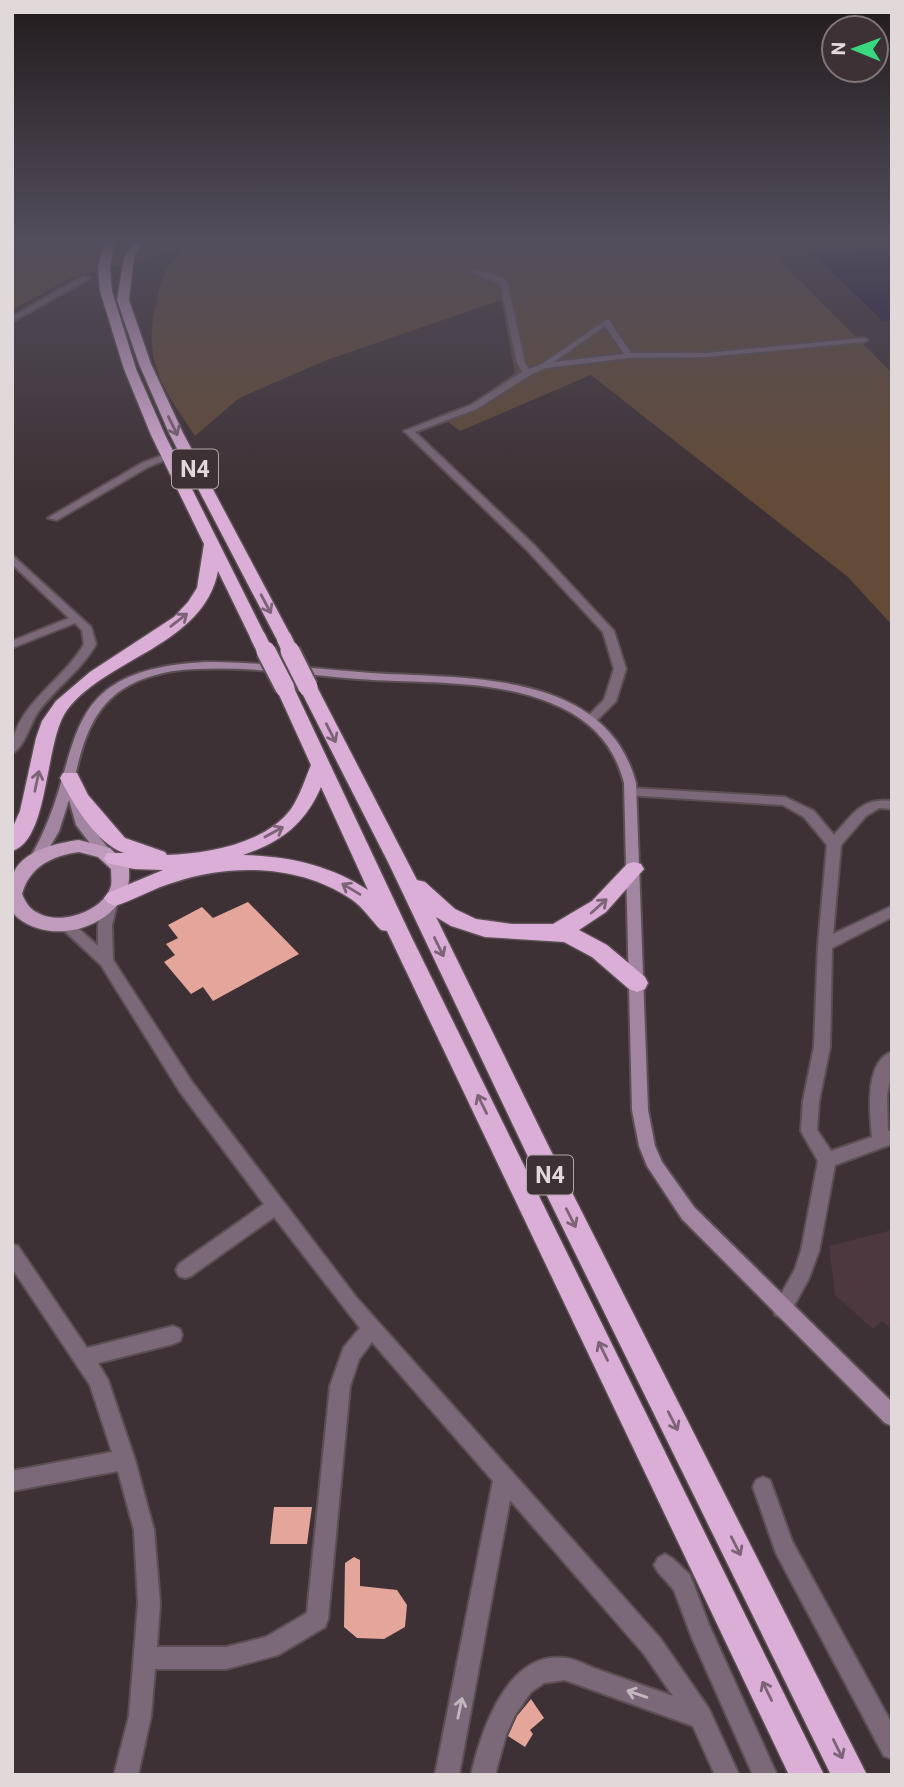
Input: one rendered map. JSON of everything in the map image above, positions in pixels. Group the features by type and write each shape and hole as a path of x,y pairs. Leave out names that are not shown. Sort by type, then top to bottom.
{"highway":[{"name":"N4","path":"116,324 130,369 168,456 285,688 400,936 807,1775"},
{"name":"N4","path":"131,324 176,433 399,864 540,1155 850,1775"},
{"path":"12,844 22,833 31,810 49,723 62,704 92,677 166,630 190,611 204,591 211,572 211,543"},
{"path":"109,855 145,863 229,853 287,825 300,811 321,764"},
{"path":"69,778 80,798 118,843 158,857 203,858"},
{"path":"112,901 142,884 217,864 279,864 306,868 342,884 361,896 400,936"},
{"path":"399,864 436,907 467,925 510,932 555,932 596,947 637,983"},
{"path":"555,932 582,920 597,909 634,869"}],"main road":[{"path":"41,923 29,918 15,904 15,884 56,823 78,739 100,704 124,684 178,667 221,665 479,685 543,697 564,704 591,719 607,731 619,748 626,763 631,792 640,1110 654,1166 688,1213 892,1416"},
{"path":"12,919 64,924 84,920 112,901 122,876 109,855 83,825 69,778"},
{"path":"26,865 64,848 79,846 109,855"}],"street":[{"path":"513,324 521,363 527,373"},
{"path":"591,719 610,701 620,669 608,631 530,547 409,431 474,407 527,373 544,366 604,324"},
{"path":"607,324 629,356"},
{"path":"544,366 629,356 706,355 864,340"},
{"path":"53,518 133,472 168,456"},
{"path":"12,558 87,629 90,644 81,660 33,710 12,749"},
{"path":"12,645 76,619"},
{"path":"631,792 785,801 809,814 834,844"},
{"path":"782,1309 803,1272 810,1251 827,1160 809,1131 811,1101 822,1047 825,945 834,844 862,813 877,803 889,808"},
{"path":"106,961 105,925 112,901"},
{"path":"825,945 892,911"},
{"path":"64,924 106,961 186,1087 275,1206 372,1327 652,1646 701,1717 727,1775"},
{"path":"827,1160 886,1138 878,1100 883,1070 892,1058"},
{"path":"185,1270 275,1206"},
{"path":"12,1252 98,1380 125,1460 144,1531 149,1603 145,1658 140,1716 126,1775"},
{"path":"145,1658 226,1658 270,1647 317,1619 340,1386 351,1354 372,1327"},
{"path":"83,1357 173,1335"},
{"path":"12,1481 125,1460"},
{"path":"447,1775 504,1476"},
{"path":"763,1487 783,1546 892,1748"},
{"path":"664,1566 682,1583 700,1630 765,1775"},
{"path":"483,1775 489,1743 508,1707 531,1677 546,1670 565,1669 701,1717"}],"shaded area":[{"path":"153,324 430,324 327,360 239,398 195,436 160,378 152,349"},
{"path":"506,324 843,324 892,373 892,625 848,577 591,375 460,431 439,415 474,402 515,373"},
{"path":"892,1230 892,1330 882,1321 873,1329 835,1295 829,1246"}],"building":[{"path":"248,902 299,954 213,1001 203,987 191,994 164,962 175,955 166,944 178,938 168,925 202,907 213,918"},
{"path":"274,1507 312,1507 307,1544 270,1544"},
{"path":"354,1557 360,1560 360,1586 397,1590 407,1605 405,1627 384,1639 357,1638 344,1627 345,1563"},
{"path":"531,1699 544,1718 530,1730 533,1734 525,1747 508,1736 517,1716"}]}
